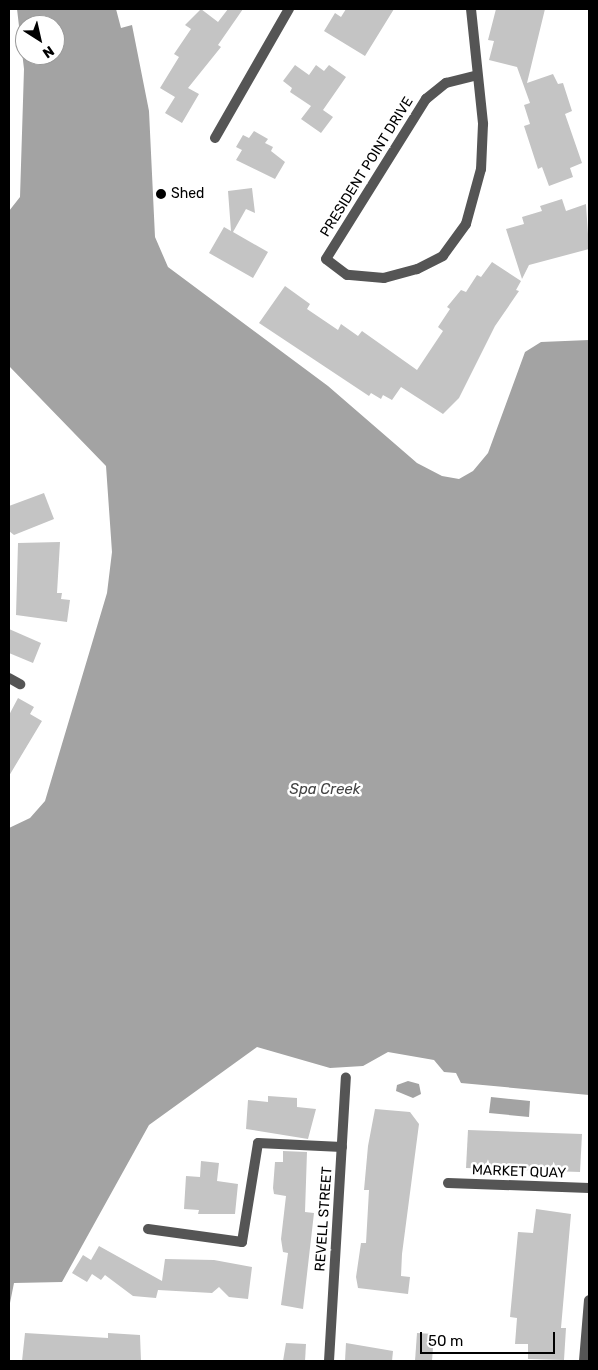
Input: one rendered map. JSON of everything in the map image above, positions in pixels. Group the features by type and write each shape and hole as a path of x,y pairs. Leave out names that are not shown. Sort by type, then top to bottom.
{"street":[{"path":"215,138 289,9"},
{"name":"PRESIDENT POINT DRIVE","path":"470,9 477,75 482,124 481,169 466,224 443,256 417,269 384,278 347,275 326,259 426,99 454,79 477,75"},
{"path":"9,678 20,684"},
{"name":"REVELL STREET","path":"329,1361 346,1078"},
{"path":"148,1229 242,1242 258,1143 342,1147"},
{"name":"MARKET QUAY","path":"448,1183 589,1188"},
{"path":"584,1361 589,1300"}],"water":[{"name":"Spa Creek","path":"17,9 116,9 121,28 132,25 149,111 155,237 168,267 328,386 417,463 442,476 459,479 473,471 488,453 525,352 541,342 589,340 589,1095 461,1083 456,1073 444,1072 434,1060 388,1052 363,1066 330,1068 257,1047 149,1125 62,1282 14,1283 9,1308 9,828 30,818 45,801 107,593 112,552 106,466 9,366 9,211 20,197 24,65 65,65 65,15 18,15"},
{"path":"408,1081 419,1084 421,1094 413,1098 396,1091 397,1085"},
{"path":"491,1097 530,1101 529,1117 489,1113"}],"building":[{"path":"201,9 218,22 228,9 243,9 218,45 221,47 188,88 199,94 182,123 165,113 175,97 160,88 179,57 174,54 191,29 185,25"},
{"path":"346,9 394,9 365,56 324,31 335,13 341,17"},
{"path":"496,9 545,9 527,83 553,74 558,84 563,83 572,111 565,114 582,163 570,168 573,177 549,186 542,167 538,169 524,126 530,124 524,105 530,103 517,67 489,60 494,41 488,40"},
{"path":"295,65 309,75 316,65 324,71 329,65 346,77 323,110 333,117 321,133 301,119 311,106 290,92 292,88 283,81"},
{"path":"254,131 268,139 265,143 273,147 271,151 285,162 275,179 236,160 242,150 236,147 243,135 249,138"},
{"path":"252,188 255,213 246,209 233,232 268,252 253,278 209,253 224,227 231,231 228,191"},
{"path":"562,199 566,211 586,204 589,249 529,265 522,279 506,229 524,224 522,217 542,211 540,206"},
{"path":"492,262 521,281 516,290 519,291 495,326 459,398 443,414 401,387 392,400 383,395 381,399 371,393 369,396 259,323 285,286 310,304 307,309 338,330 341,324 358,336 362,331 417,370 443,331 438,327 450,309 447,307 461,290 466,292 477,275 481,277"},
{"path":"44,493 54,519 14,535 9,531 9,506"},
{"path":"60,542 57,593 62,593 61,599 70,600 67,622 16,615 18,543"},
{"path":"9,629 41,643 33,663 9,653"},
{"path":"18,698 34,707 30,714 42,721 9,776 9,715"},
{"path":"268,1096 297,1098 297,1107 316,1109 308,1139 246,1129 248,1100 268,1102"},
{"path":"375,1109 410,1112 419,1124 402,1254 401,1276 410,1277 408,1294 358,1288 356,1277 361,1243 366,1243 369,1190 364,1190 368,1146"},
{"path":"468,1130 582,1134 580,1172 466,1168"},
{"path":"283,1151 307,1152 305,1212 314,1213 303,1309 281,1305 288,1253 283,1252 281,1239 286,1196 274,1194 273,1188 275,1162 283,1162"},
{"path":"201,1161 219,1163 217,1181 238,1184 235,1214 198,1214 199,1210 184,1209 186,1176 200,1177"},
{"path":"536,1209 571,1214 561,1328 566,1328 564,1360 528,1359 528,1344 515,1344 517,1318 510,1317 518,1232 533,1233"},
{"path":"99,1246 162,1281 165,1259 214,1260 252,1267 248,1299 229,1297 219,1287 212,1293 158,1290 156,1298 133,1296 105,1275 101,1280 92,1274 87,1282 72,1273 83,1255 91,1260"},
{"path":"25,1333 108,1338 108,1333 140,1335 141,1361 22,1361"},
{"path":"417,1333 434,1334 432,1361 415,1361"},
{"path":"286,1343 306,1344 305,1361 283,1361"},
{"path":"346,1343 393,1351 392,1361 345,1361"}],"place":[{"name":"Shed","path":"161,194"}]}
